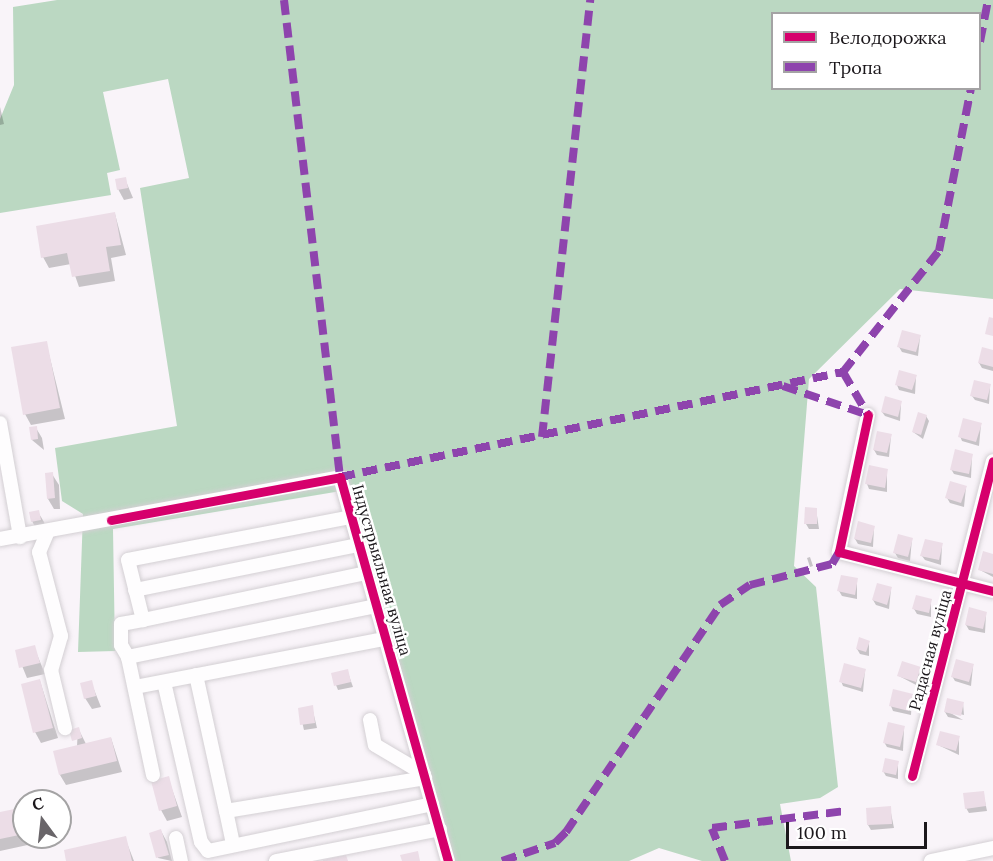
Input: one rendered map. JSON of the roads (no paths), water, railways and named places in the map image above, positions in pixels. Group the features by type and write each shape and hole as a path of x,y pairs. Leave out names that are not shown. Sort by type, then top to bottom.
{"street":[{"path":"868,416 839,552 993,591"},
{"path":"0,423 20,537"},
{"name":"Радасная вуліца","path":"912,776 993,462"},
{"name":"Індустрыяльная вуліца","path":"48,531 340,477 448,861"},
{"path":"143,620 128,560 351,517"},
{"path":"0,539 48,531"},
{"path":"48,531 39,552 61,636 51,670 65,728"},
{"path":"135,590 359,545"},
{"path":"153,775 128,657 121,645 121,624 366,573"},
{"path":"128,657 376,606"},
{"path":"135,687 385,639"},
{"path":"196,675 233,844"},
{"path":"164,682 201,842 208,851 432,804"},
{"path":"370,720 375,745 424,776"},
{"path":"226,811 424,776"},
{"path":"276,861 440,830"},
{"path":"177,838 182,861"},
{"path":"931,861 993,848"}]}
